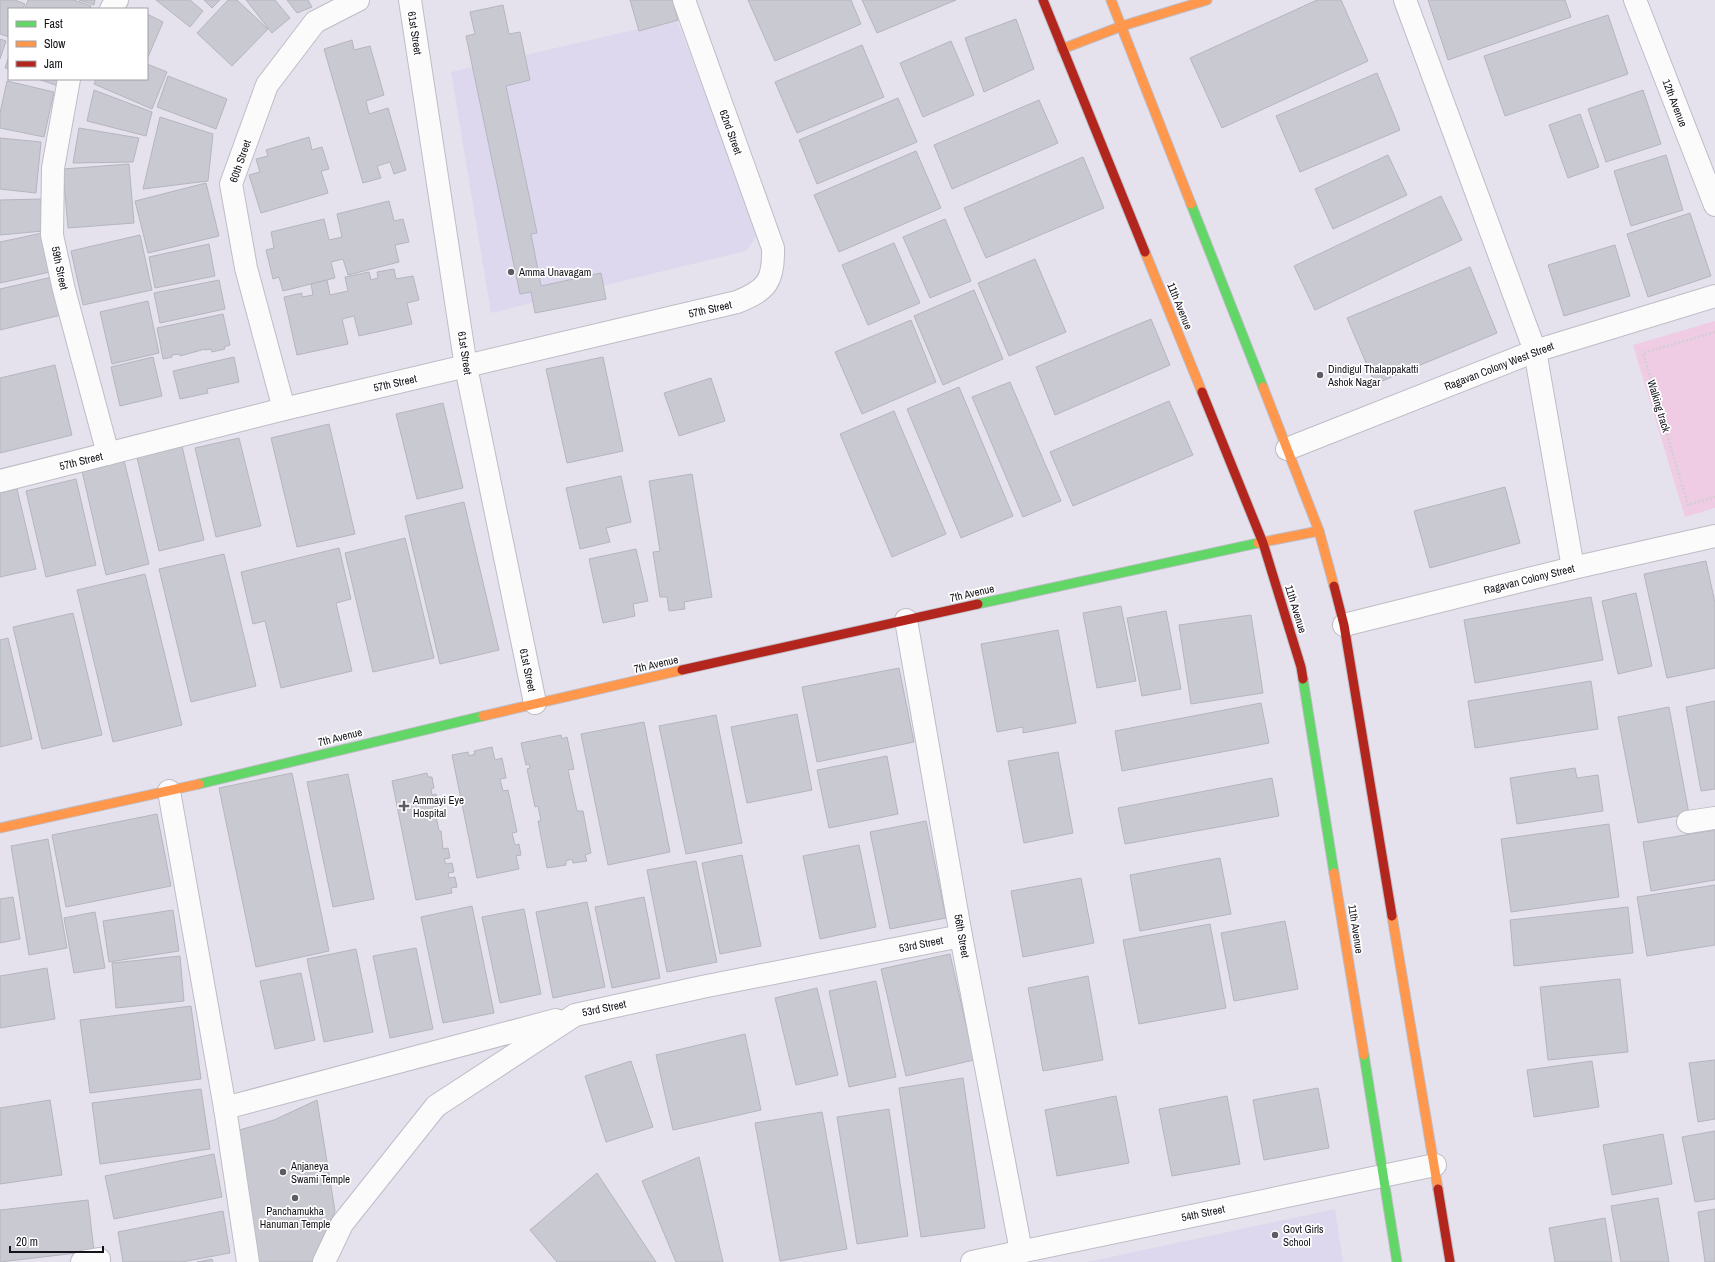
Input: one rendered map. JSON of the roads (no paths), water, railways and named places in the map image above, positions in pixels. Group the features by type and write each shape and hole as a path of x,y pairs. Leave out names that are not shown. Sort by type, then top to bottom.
{"main road":[{"name":"11th Avenue","path":"1043,0 1263,543 1301,667 1396,1262"},
{"path":"1111,0 1319,531 1344,625 1450,1262"},
{"path":"1062,49 1122,26 1207,0"},
{"name":"7th Avenue","path":"0,828 169,791 535,703 1230,548 1263,543 1319,531"}],"street":[{"name":"60th Street","path":"284,409 246,268 231,184 268,85 315,22 358,0"},
{"name":"61st Street","path":"410,0 466,367 535,703"},
{"name":"62nd Street","path":"684,0 772,248 774,265"},
{"path":"1405,0 1535,351 1573,568"},
{"name":"12th Avenue","path":"1635,0 1715,205"},
{"name":"59th Street","path":"69,80 54,168 52,235 64,290 108,454"},
{"name":"57th Street","path":"0,482 284,409 737,302 752,296 766,286 774,265"},
{"name":"Ragavan Colony West Street","path":"1287,449 1535,351 1715,296"},
{"name":"Ragavan Colony Street","path":"1344,625 1573,568 1715,536"},
{"name":"56th Street","path":"906,620 961,936 1021,1251"},
{"path":"169,791 225,1108 248,1262"},
{"path":"1688,822 1715,818"},
{"name":"53rd Street","path":"324,1262 342,1224 436,1106 575,1015 702,987 961,936"},
{"path":"225,1108 575,1015"},
{"name":"54th Street","path":"972,1262 1435,1165"}],"place":[{"name":"Amma Unavagam","path":"511,272"},
{"name":"Dindigul Thalappakatti Ashok Nagar","path":"1320,375"},
{"name":"Ammayi Eye Hospital","path":"404,806"},
{"name":"Anjaneya Swami Temple","path":"283,1172"},
{"name":"Panchamukha Hanuman Temple","path":"295,1198"},
{"name":"Govt Girls School","path":"1275,1235"}]}
